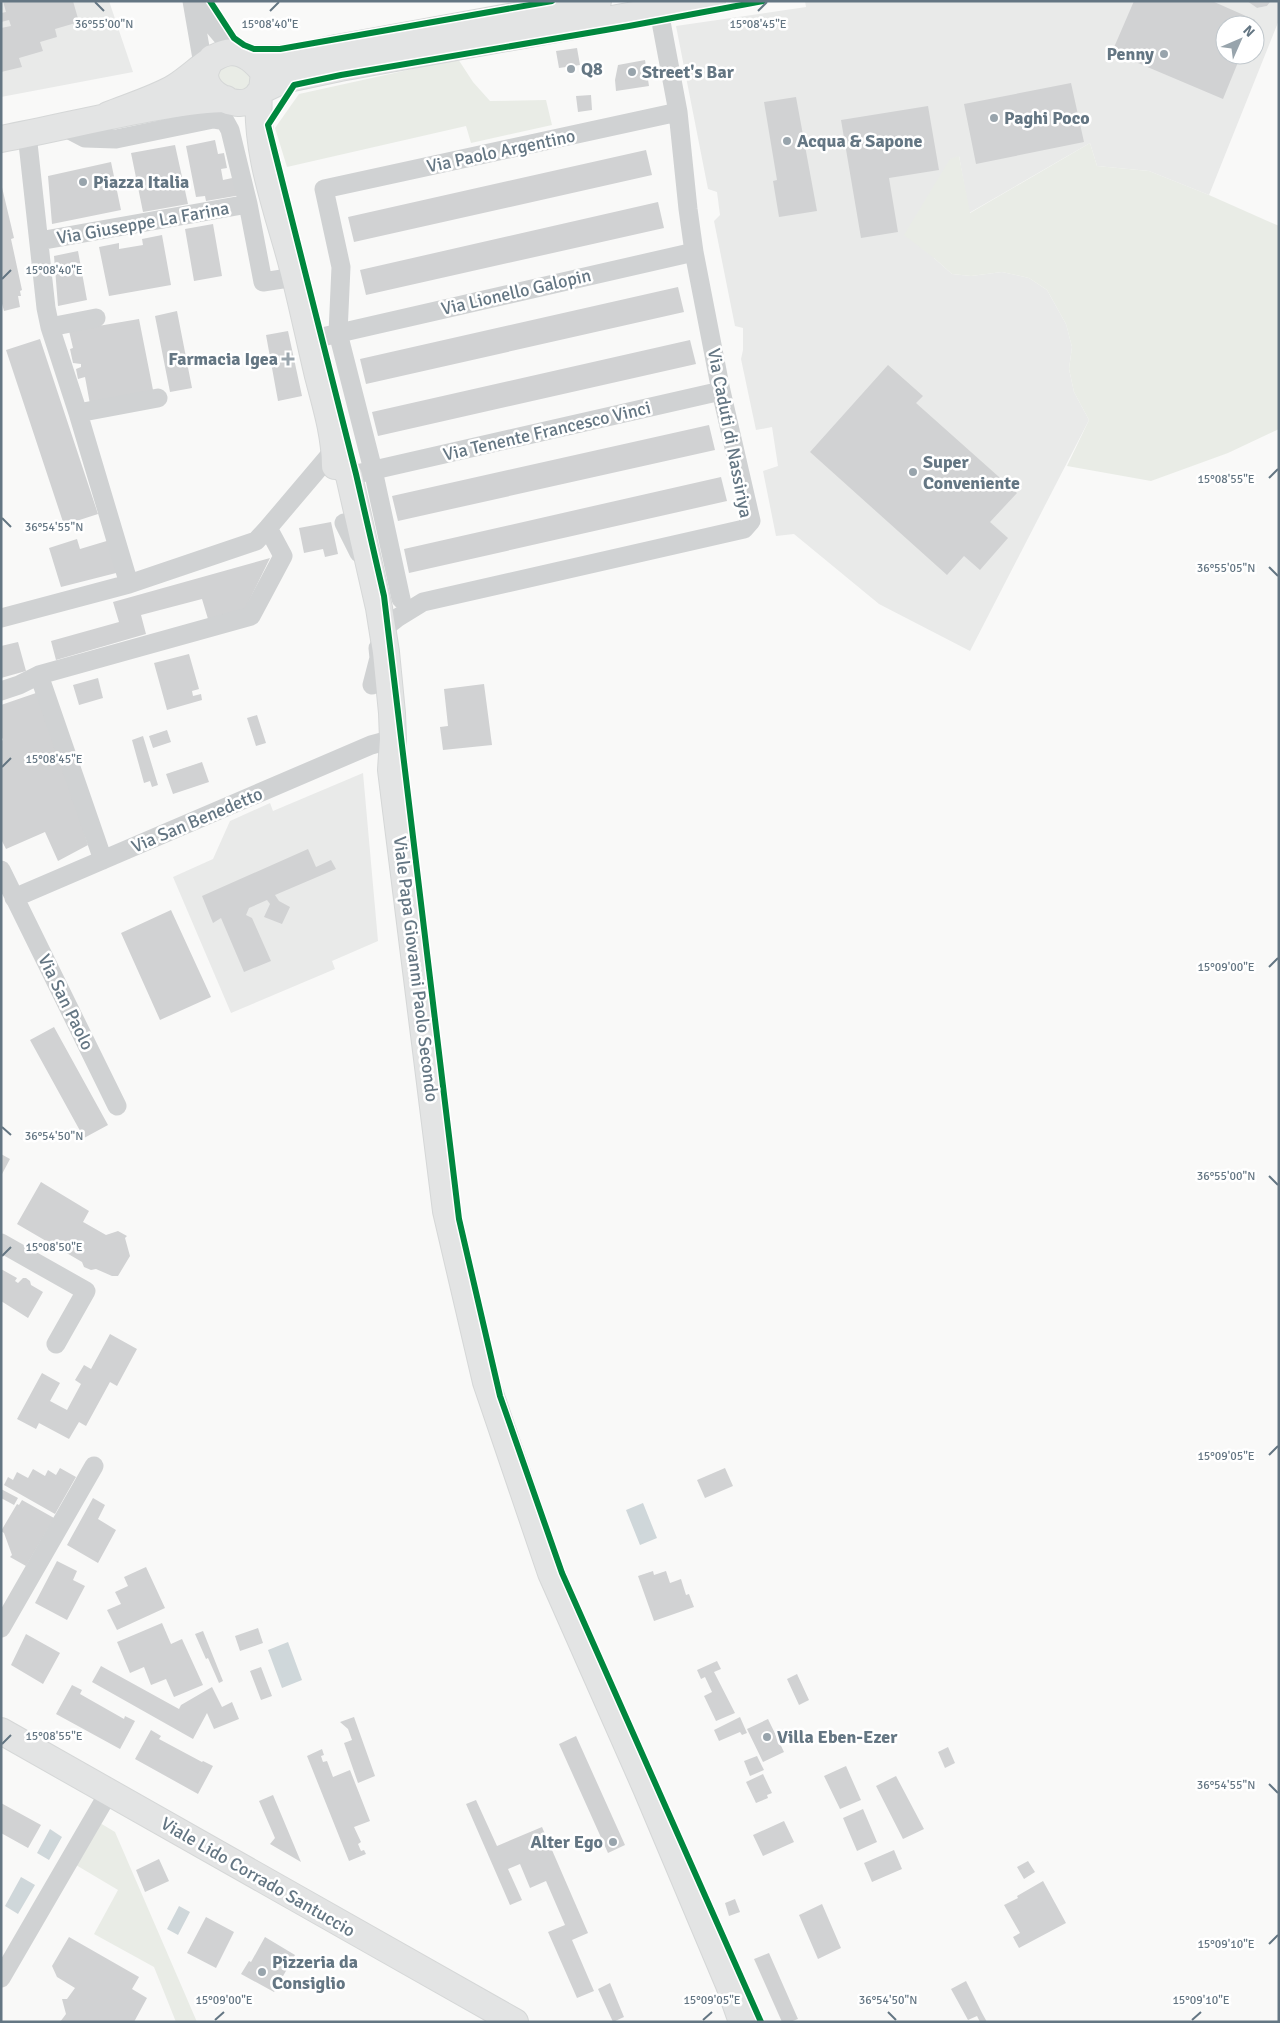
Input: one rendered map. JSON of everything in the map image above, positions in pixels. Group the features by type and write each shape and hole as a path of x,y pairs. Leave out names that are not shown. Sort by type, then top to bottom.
{"street":[{"path":"192,1 221,62"},
{"path":"202,1 215,28 221,62 214,92 229,101 241,113 266,173"},
{"path":"108,115 175,87 221,62 294,57 598,1"},
{"path":"1,139 64,127 108,115 207,99 240,103 251,100 260,92 283,80 712,1"},
{"name":"Via Caduti di Nassiriya","path":"385,608 423,602 744,529 751,521 721,391 694,252 678,112 659,11"},
{"path":"221,62 256,63 264,73 260,92 258,122 266,173 295,277 335,449 352,475"},
{"name":"Via Paolo Argentino","path":"338,333 341,267 324,189 678,112"},
{"path":"64,127 85,138 116,139 214,119 225,121 230,130 248,204 263,282 295,277"},
{"path":"27,134 46,308 50,327 129,584"},
{"name":"Via Giuseppe La Farina","path":"39,241 248,204"},
{"name":"Via Lionello Galopin","path":"309,340 694,252"},
{"path":"50,327 96,318"},
{"path":"338,333 352,475 385,608 386,741"},
{"name":"Via Tenente Francesco Vinci","path":"352,475 721,391"},
{"path":"78,413 158,398"},
{"path":"1,618 129,584 256,541 335,449"},
{"path":"352,475 335,489 363,608 372,685 386,741"},
{"path":"344,523 359,550 368,597 385,608"},
{"path":"1,691 19,686 39,675 251,616 283,556 268,528"},
{"path":"372,685 379,658 374,624 385,608"},
{"path":"39,675 103,860"},
{"name":"Viale Papa Giovanni Paolo Secondo","path":"386,741 446,1210 486,1382 551,1572 646,1788 729,1985"},
{"name":"Via San Benedetto","path":"14,898 386,741"},
{"name":"Via San Paolo","path":"1,870 117,1106"},
{"path":"1,1243 86,1291 56,1344"},
{"path":"1,1628 94,1466"},
{"name":"Viale Lido Corrado Santuccio","path":"1,1731 515,2022"},
{"path":"3,1969 109,1792"},
{"path":"729,1985 742,2022"},
{"path":"729,1985 751,2022"}],"shaded area":[{"path":"1,1 109,1 133,72 1,97"},
{"path":"805,1 1248,1 1257,8 1267,6 1271,1 1279,1 1279,20 1265,55 1265,15 1215,15 1215,65 1261,65 1209,195 1149,171 1097,166 1090,143 969,213 959,156 934,258 952,274 971,276 1002,272 1029,278 1047,290 1066,324 1072,347 1069,369 1074,392 1089,420 970,651 879,604 794,534 776,536 763,471 778,466 772,427 756,430 741,359 743,328 735,326 714,221 720,215 717,192 708,189 676,26 806,7"},
{"path":"458,59 473,82 490,101 546,100 552,125 471,143 466,126 287,167 275,128 299,94"},
{"path":"227,60 256,75 248,92 232,91 216,78 219,65"},
{"path":"1090,143 1097,166 1149,171 1279,226 1279,429 1228,453 1151,481 1067,466 1089,420 1074,392 1069,369 1072,347 1066,324 1047,290 1029,278 1002,272 971,276 952,274 904,235 950,159 959,156 970,213"},
{"path":"363,773 378,941 332,961 335,969 231,1013 173,877 213,859 230,821 270,803 273,811"},
{"path":"643,1503 657,1538 640,1545 626,1510"},
{"path":"288,1642 302,1680 282,1688 268,1650"},
{"path":"100,1823 115,1832 197,2022 176,2022 154,1967 94,1934 118,1890 76,1865"},
{"path":"50,1829 62,1837 49,1860 37,1853"},
{"path":"21,1877 35,1885 18,1914 5,1906"},
{"path":"179,1906 190,1912 178,1935 167,1929"}],"building":[{"path":"3,1 73,1 79,22 55,29 57,37 40,42 43,51 19,58 22,67 1,72 1,28 11,26 9,20 1,22 1,13 6,12"},
{"path":"1134,1 1212,1 1244,15 1215,15 1215,65 1237,65 1223,99 1112,52"},
{"path":"1247,1 1271,1 1267,6 1257,8"},
{"path":"577,48 580,65 559,68 556,51"},
{"name":"Street's Bar","path":"645,60 649,86 616,91 615,80 618,65"},
{"path":"1071,83 1084,142 976,164 964,104"},
{"path":"591,95 592,110 578,112 576,96"},
{"name":"Acqua & Sapone","path":"796,97 817,211 779,217 773,181 777,180 764,102"},
{"path":"928,106 939,170 889,178 898,232 861,238 841,120"},
{"path":"215,140 218,154 224,153 227,168 221,169 223,180 237,177 241,195 206,201 205,196 196,197 186,146"},
{"path":"175,145 188,204 143,212 131,153"},
{"path":"646,150 652,175 354,242 348,217"},
{"path":"111,162 121,210 52,224 48,176"},
{"path":"1,183 14,238 11,239 22,290 20,291 21,296 18,296 20,307 4,311 1,300"},
{"path":"658,202 664,228 366,295 360,270"},
{"path":"213,224 222,276 194,281 185,229"},
{"path":"162,235 171,285 109,296 99,247 119,243 119,249 143,245 142,239"},
{"path":"78,251 87,300 58,306 54,256"},
{"path":"678,287 684,312 366,384 360,359"},
{"path":"177,311 192,388 170,392 155,316"},
{"path":"139,319 154,395 90,404 85,377 78,379 76,369 81,367 81,364 73,363 70,349 73,348 69,331"},
{"path":"288,331 302,396 278,401 266,335"},
{"path":"40,339 98,514 64,525 6,350"},
{"path":"690,340 696,364 378,436 372,412"},
{"name":"Super Conveniente","path":"888,365 923,396 916,403 1017,493 990,522 1008,538 980,570 964,556 947,575 810,452"},
{"path":"709,425 715,450 398,521 392,496"},
{"path":"721,477 727,501 409,573 404,549"},
{"path":"331,522 338,554 325,557 323,549 304,553 299,528"},
{"path":"77,539 80,549 110,540 120,572 61,587 49,548"},
{"path":"270,558 245,609 208,619 202,599 141,615 146,634 56,660 51,641 119,622 113,602"},
{"path":"18,642 26,671 1,678 1,646"},
{"path":"189,654 199,689 192,691 193,696 201,694 202,700 167,710 154,663"},
{"path":"98,678 103,698 79,705 73,685"},
{"path":"484,684 492,745 443,750 440,727 448,726 444,689"},
{"path":"36,693 56,740 88,845 58,861 45,832 6,849 1,839 1,741 3,740 1,735 1,705"},
{"path":"257,715 266,743 256,746 247,718"},
{"path":"167,730 171,742 153,748 149,736"},
{"path":"143,736 158,785 152,787 150,781 144,783 132,740"},
{"path":"202,762 209,782 173,794 166,774"},
{"path":"308,849 316,867 331,860 336,869 275,895 279,901 290,907 282,924 264,917 270,904 267,900 249,908 246,915 252,918 271,961 244,972 221,918 213,923 202,896"},
{"path":"171,910 211,997 160,1020 121,933"},
{"path":"54,1027 108,1125 84,1138 30,1040"},
{"path":"1,1154 10,1159 1,1176"},
{"path":"41,1182 89,1211 83,1222 106,1235 118,1231 127,1236 125,1238 130,1256 118,1276 112,1276 96,1269 91,1270 84,1267 82,1262 17,1224"},
{"path":"1,1269 17,1278 15,1281 18,1283 23,1278 26,1278 30,1281 31,1285 43,1292 28,1318 1,1301"},
{"path":"110,1334 137,1349 117,1386 110,1382 86,1426 79,1422 69,1439 39,1423 36,1429 17,1419 42,1373 60,1383 50,1401 67,1410 81,1384 75,1380 84,1365 91,1369"},
{"path":"60,1468 76,1477 55,1514 4,1485 8,1477 13,1480 17,1472 28,1478 33,1469 45,1476 48,1470 56,1475"},
{"path":"725,1468 733,1486 705,1498 697,1480"},
{"path":"1,1489 18,1498 14,1505 1,1498"},
{"path":"93,1498 105,1505 98,1519 116,1530 98,1563 67,1545"},
{"path":"22,1500 54,1518 26,1566 10,1557 12,1555 4,1533 1,1531 17,1504 19,1505"},
{"path":"57,1561 77,1571 73,1580 85,1586 67,1620 35,1603"},
{"path":"146,1567 165,1608 117,1630 107,1610 121,1604 115,1592 128,1586 124,1577"},
{"path":"653,1571 654,1575 666,1571 670,1583 681,1579 686,1595 689,1594 694,1607 654,1621 638,1576"},
{"path":"162,1623 171,1644 182,1639 203,1685 174,1697 166,1679 151,1685 144,1667 130,1673 117,1642"},
{"path":"258,1628 263,1643 240,1651 235,1636"},
{"path":"203,1631 223,1681 219,1683 195,1634"},
{"path":"26,1634 60,1653 43,1684 11,1665"},
{"path":"717,1661 721,1669 714,1672 735,1713 716,1721 704,1696 712,1692 705,1677 701,1679 697,1670"},
{"path":"101,1666 179,1709 181,1705 212,1687 222,1707 232,1702 239,1719 214,1729 207,1713 193,1739 92,1682"},
{"path":"261,1667 272,1696 261,1700 250,1671"},
{"path":"797,1674 809,1700 799,1705 787,1679"},
{"path":"72,1685 82,1690 80,1694 124,1719 125,1716 135,1721 120,1749 56,1714"},
{"path":"354,1717 375,1776 358,1783 344,1743 352,1740 348,1729 340,1722"},
{"path":"740,1717 747,1733 742,1735 740,1732 719,1741 714,1730"},
{"path":"768,1719 784,1752 763,1762 747,1729"},
{"path":"151,1730 161,1736 159,1739 213,1766 198,1794 135,1759"},
{"path":"576,1736 625,1845 608,1853 559,1744"},
{"path":"948,1747 955,1763 945,1768 938,1752"},
{"path":"322,1749 324,1755 321,1756 323,1762 327,1761 333,1777 350,1770 370,1821 354,1827 361,1842 358,1844 361,1851 364,1850 366,1854 349,1861 307,1756"},
{"path":"757,1756 764,1770 750,1776 744,1761"},
{"path":"846,1766 861,1800 840,1809 824,1776"},
{"path":"763,1774 772,1793 767,1795 768,1798 756,1803 746,1782"},
{"path":"896,1776 924,1829 903,1839 876,1786"},
{"path":"273,1795 301,1862 270,1844 275,1838 259,1801"},
{"path":"476,1800 497,1846 542,1827 588,1933 572,1940 594,1991 577,1998 548,1932 565,1925 546,1881 530,1888 520,1864 508,1869 522,1900 510,1905 466,1804"},
{"path":"1,1803 41,1825 28,1848 1,1833"},
{"path":"863,1809 877,1842 857,1851 843,1818"},
{"path":"784,1821 794,1842 763,1856 753,1835"},
{"path":"894,1850 902,1869 872,1882 864,1863"},
{"path":"159,1859 169,1881 145,1892 136,1870"},
{"path":"1028,1861 1035,1872 1024,1879 1017,1867"},
{"path":"1043,1881 1066,1923 1019,1948 1013,1937 1020,1933 1004,1905"},
{"path":"735,1899 740,1912 729,1916 725,1903"},
{"path":"822,1904 841,1948 818,1959 799,1915"},
{"path":"206,1917 234,1932 216,1968 187,1953"},
{"path":"69,1937 139,1977 132,1989 147,1998 134,2022 60,2022 66,2014 62,1999 67,1999 75,1988 57,1977 52,1966"},
{"path":"265,1937 295,1955 274,1992 241,1974 249,1961 251,1962"},
{"path":"769,1953 798,2019 790,2022 782,2022 754,1959"},
{"path":"966,1981 987,2022 980,2022 977,2016 968,2020 951,1989"},
{"path":"610,1983 624,2017 613,2022 598,1989"}],"cycle path":[{"path":"210,1 234,38 254,49 280,49 552,1"},
{"path":"761,2022 562,1573 500,1396 459,1219 384,596 356,474 268,125 294,85 341,75 763,1"}],"place":[{"name":"Penny","path":"1164,54"},
{"name":"Q8","path":"571,69"},
{"name":"Street's Bar","path":"632,72"},
{"name":"Paghi Poco","path":"994,118"},
{"name":"Acqua & Sapone","path":"787,141"},
{"name":"Piazza Italia","path":"83,182"},
{"name":"Farmacia Igea","path":"288,359"},
{"name":"Super Conveniente","path":"913,472"},
{"name":"Villa Eben-Ezer","path":"767,1737"},
{"name":"Alter Ego","path":"613,1842"},
{"name":"Pizzeria da Consiglio","path":"262,1972"}]}
